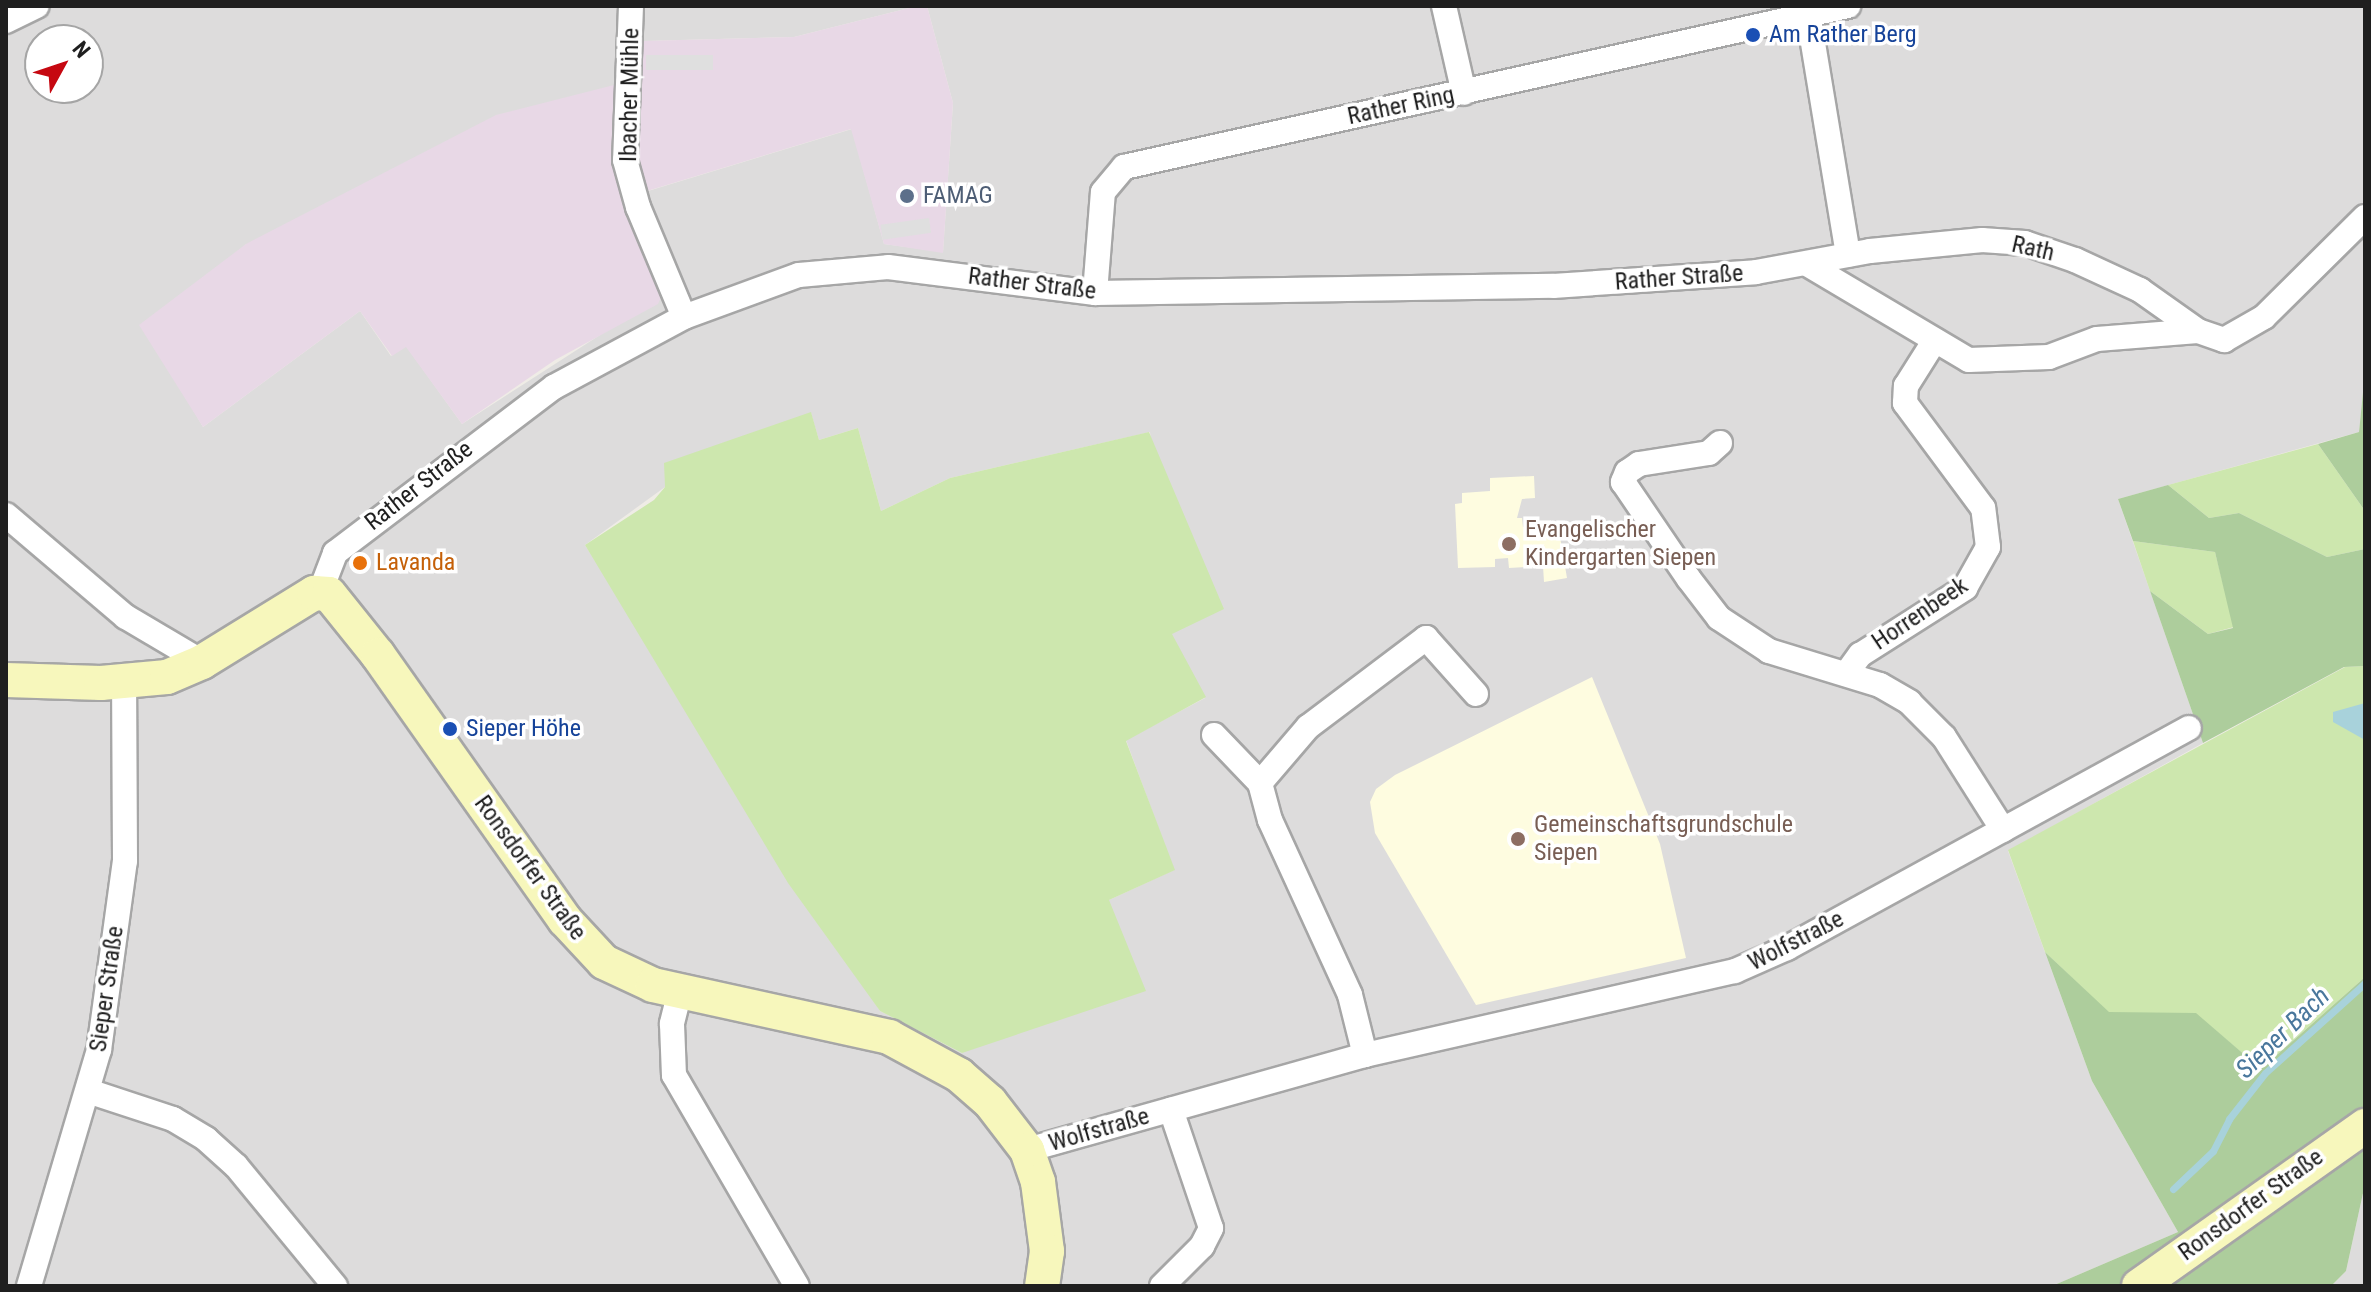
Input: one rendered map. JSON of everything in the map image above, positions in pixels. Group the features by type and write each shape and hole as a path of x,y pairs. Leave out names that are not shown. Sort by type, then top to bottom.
{"main road":[{"path":"6,680 124,682 167,677 202,662 321,590"},
{"name":"Ronsdorfer Straße","path":"321,590 334,599 378,655 587,948 622,974 680,991 905,1043 969,1084 1027,1150 1045,1215 1042,1286"},
{"name":"Ronsdorfer Straße","path":"2139,1286 2365,1126"}],"street":[{"path":"6,21 37,6"},
{"name":"Ibacher Mühle","path":"631,6 625,160 638,207 684,317"},
{"path":"1444,6 1464,93"},
{"name":"Rather Ring","path":"1095,293 1103,192 1124,167 1848,6"},
{"path":"1808,13 1848,255"},
{"name":"Rath","path":"1848,255 1966,241 2025,243 2140,290 2198,331 2224,340 2245,332 2365,217"},
{"name":"Rather Straße","path":"321,590 335,553 465,450 554,387 684,317 768,284 858,267 911,268 1095,293 1553,286 1807,264 1848,255"},
{"name":"Rath","path":"1807,264 1969,360 2049,357 2097,339 2198,331"},
{"name":"Horrenbeek","path":"1846,674 1860,655 1965,588 1988,547 1983,508 1912,417 1905,403 1906,386 1935,340"},
{"name":"Horrenbeek","path":"1720,443 1709,453 1639,464 1627,472 1623,482 1689,579 1731,628 1769,651 1846,674 1897,694 1926,717 1959,757 2003,830"},
{"path":"6,515 35,545 126,617 202,662"},
{"path":"1260,783 1308,727 1426,638 1476,694"},
{"name":"Sieper Straße","path":"29,1286 91,1092 125,861 124,682"},
{"name":"Wolfstraße","path":"1027,1150 1365,1055 1735,971 2189,728"},
{"path":"1214,735 1260,783 1270,820 1350,995 1365,1055"},
{"path":"680,991 672,1024 674,1075 797,1286"},
{"path":"91,1092 173,1119 206,1139 236,1166 335,1286"},
{"name":"Wolfstraße","path":"1162,1286 1202,1246 1211,1228 1171,1110"}],"shaded area":[{"path":"6,6 917,6 794,37 644,41 642,175 648,191 852,129 884,244 943,252 953,103 927,6 2365,6 2365,372 2359,432 2118,499 2203,743 2008,851 2092,1081 2178,1232 2052,1286 6,1286","holes":["246,244 600,335 462,424 406,346 391,356 360,311 203,427 176,381","811,413 819,440 858,428 881,511 950,478 1150,432 1171,634 1205,698 1126,740 1174,870 1109,900 962,1053 880,1011 585,545 665,487"]},
{"path":"927,6 953,103 943,253 884,244 851,129 647,191 639,157 643,41 794,37"},
{"path":"646,55 713,55 713,70 646,70"},
{"path":"618,84 625,200 662,295 658,304 555,360 462,424 406,347 392,356 360,311 203,427 139,325 246,244 496,115"},
{"path":"929,218 931,233 883,240 880,225"},
{"name":"Evangelischer Kindergarten Siepen","path":"1534,476 1535,498 1522,499 1517,518 1522,518 1523,527 1536,529 1558,525 1567,578 1544,582 1543,566 1509,568 1508,558 1495,559 1495,567 1458,568 1455,504 1462,503 1462,493 1490,491 1490,478"},
{"name":"Gemeinschaftsgrundschule Siepen","path":"1592,677 1660,844 1686,958 1476,1005 1375,833 1370,802 1376,789 1395,775"},
{"path":"2365,1184 2365,1286 2331,1286 2346,1271"}],"green space":[{"path":"2365,372 2365,511 2318,444 2359,432"},
{"path":"811,412 819,440 858,428 881,511 950,478 1149,432 1224,609 1172,634 1206,697 1126,741 1175,870 1109,900 1146,991 962,1053 880,1011 788,883 585,545 654,500 665,487 664,463"},
{"path":"2318,444 2365,511 2365,549 2327,557 2239,513 2209,518 2168,485"},
{"path":"2168,485 2209,518 2239,513 2327,557 2365,549 2365,666 2344,667 2203,743 2150,591 2208,634 2233,628 2215,552 2133,541 2118,499"},
{"path":"2133,541 2215,552 2234,627 2208,634 2150,591"},
{"path":"2365,666 2365,977 2261,1069 2196,1014 2109,1013 2045,952 2008,850 2345,667"},
{"path":"2045,952 2109,1012 2196,1013 2261,1069 2365,977 2365,1184 2346,1271 2331,1286 2052,1286 2178,1232 2092,1081"}],"water":[{"path":"2365,703 2365,740 2333,722 2333,712"}],"waterway":[{"name":"Sieper Bach","path":"2173,1189 2213,1151 2229,1119 2265,1073 2365,983"}],"place":[{"name":"Am Rather Berg","path":"1753,35"},
{"name":"FAMAG","path":"907,196"},
{"name":"Evangelischer Kindergarten Siepen","path":"1509,544"},
{"name":"Lavanda","path":"360,563"},
{"name":"Sieper Höhe","path":"450,729"},
{"name":"Gemeinschaftsgrundschule Siepen","path":"1518,839"}]}
